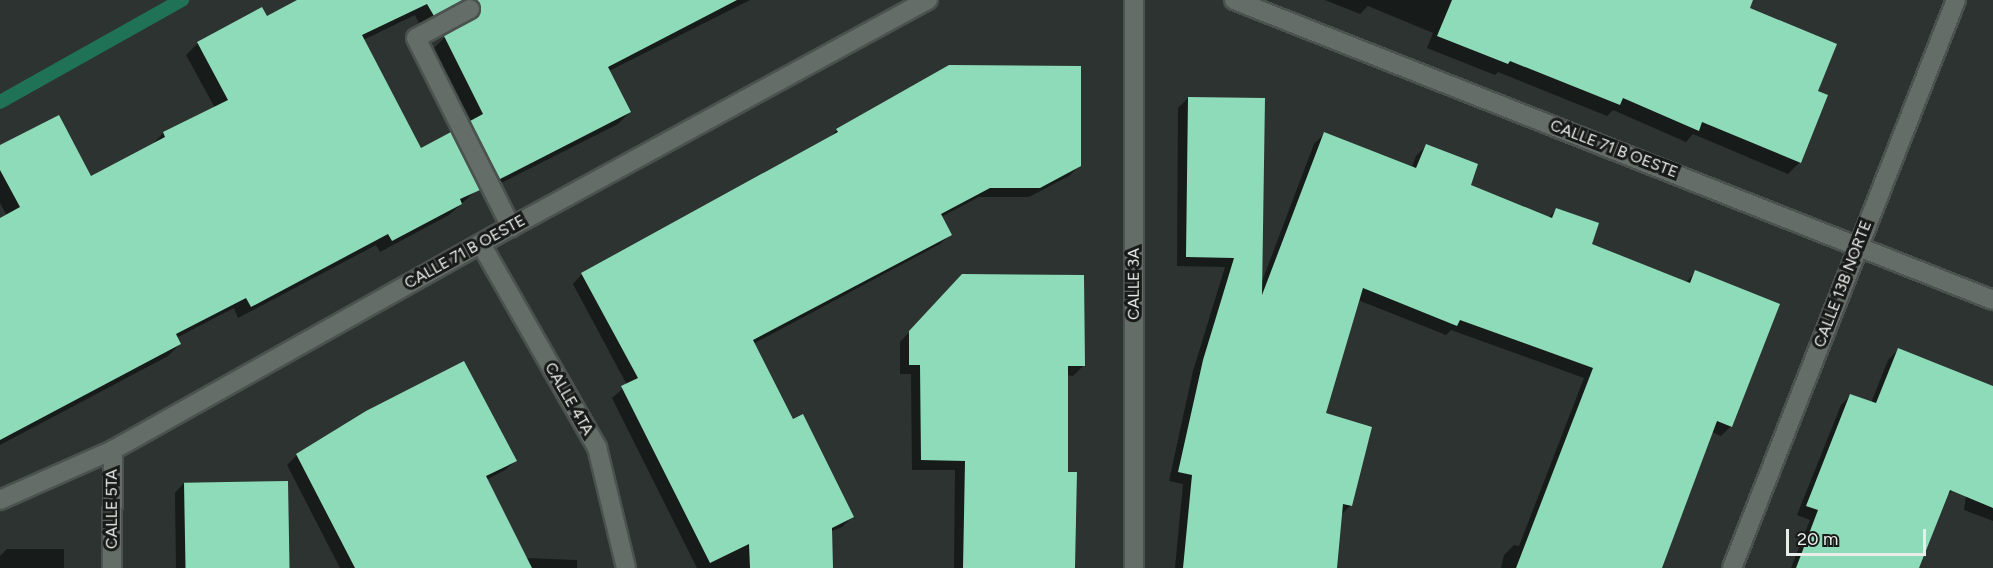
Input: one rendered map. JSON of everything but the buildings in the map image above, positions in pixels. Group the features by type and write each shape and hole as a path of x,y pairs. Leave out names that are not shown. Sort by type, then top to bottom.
{"street":[{"name":"CALLE 71 B OESTE","path":"0,500 112,450 511,226 928,0"},
{"name":"CALLE 3A","path":"1134,0 1134,568"},
{"name":"CALLE 71 B OESTE","path":"1234,0 1993,300"},
{"name":"CALLE 13B NORTE","path":"1732,568 1956,0"},
{"path":"470,9 416,38 511,226"},
{"name":"CALLE 4TA","path":"481,243 597,447 626,568"},
{"name":"CALLE 5TA","path":"112,450 112,568"}],"waterway":[{"path":"0,102 182,0"}]}
